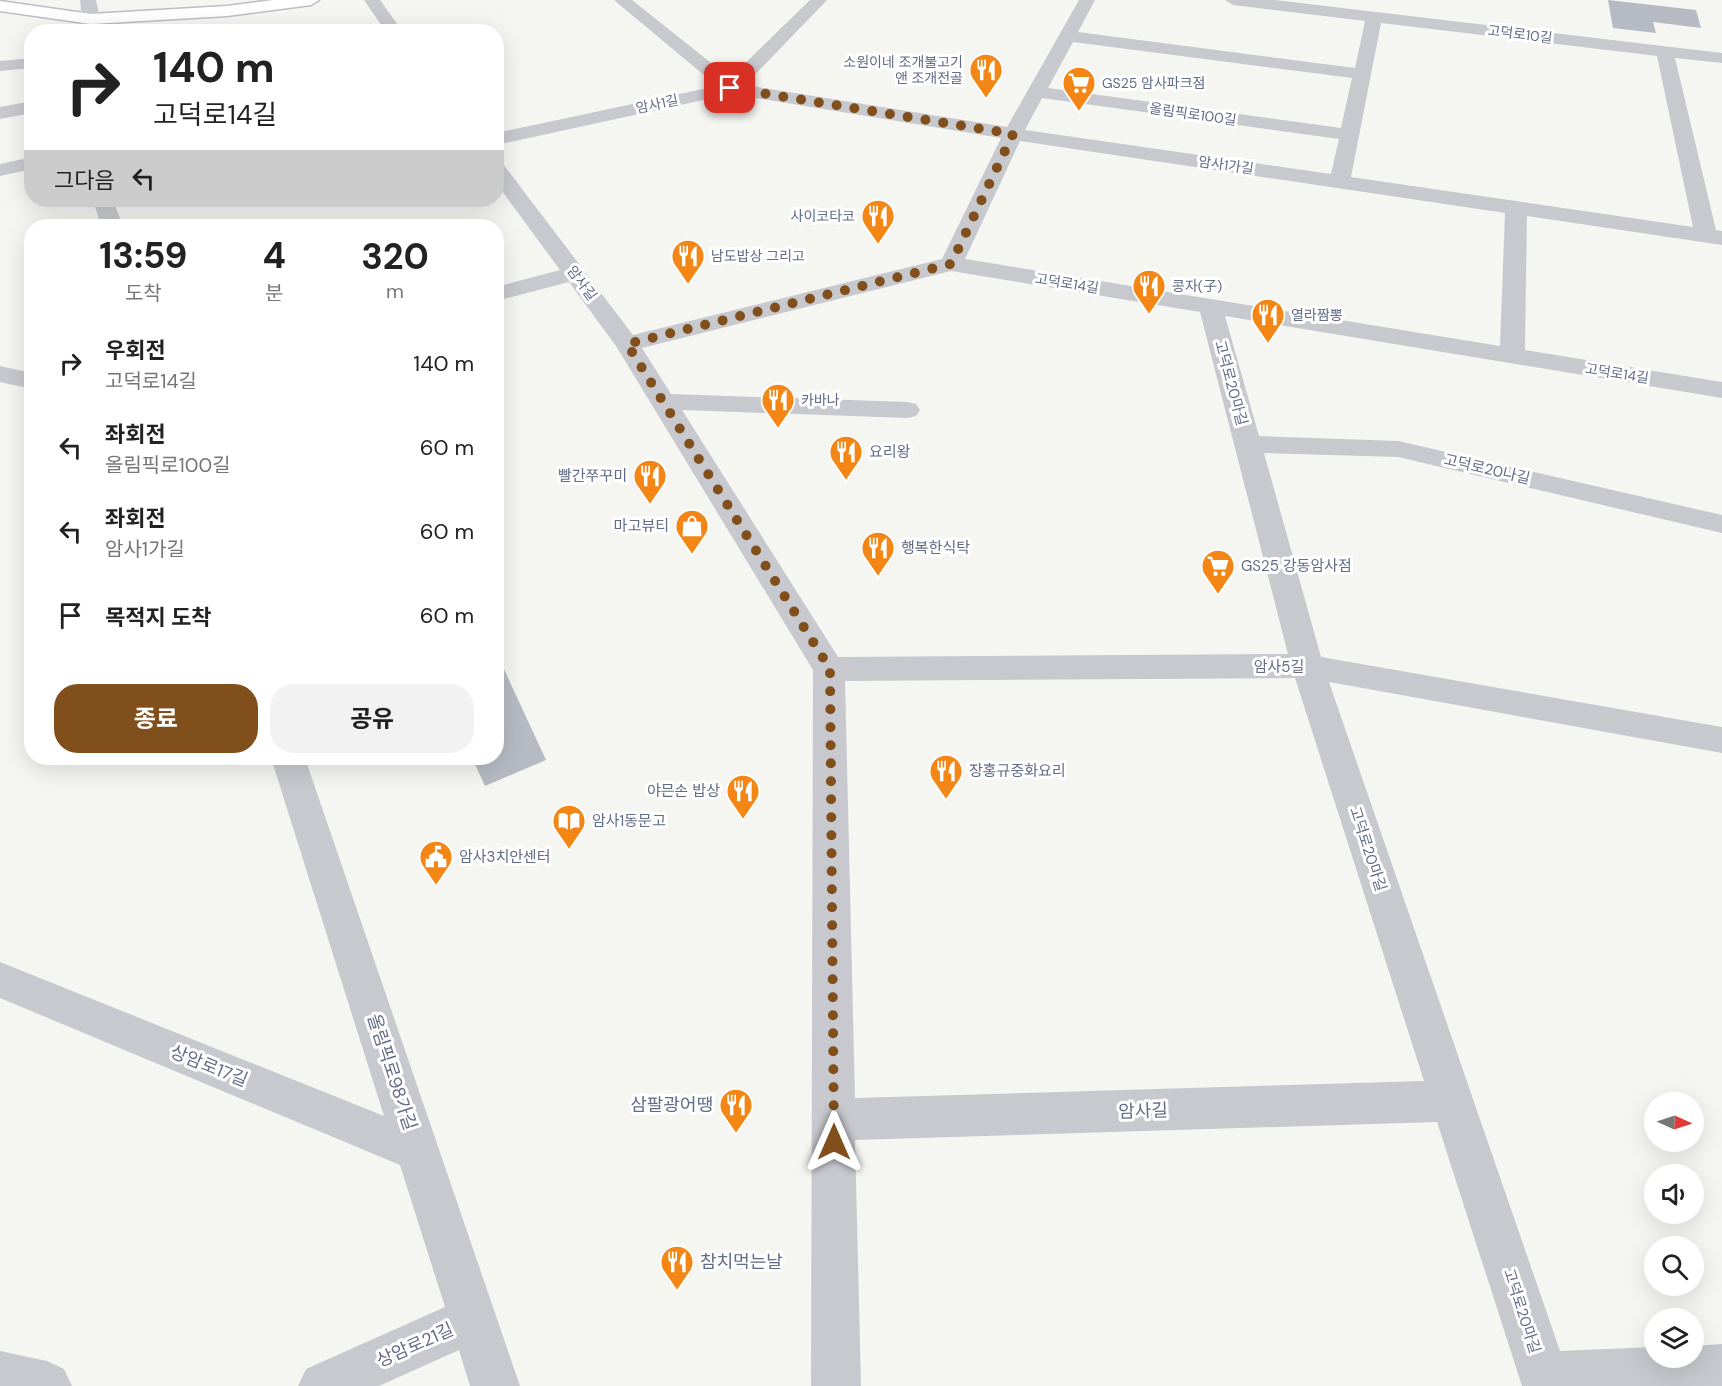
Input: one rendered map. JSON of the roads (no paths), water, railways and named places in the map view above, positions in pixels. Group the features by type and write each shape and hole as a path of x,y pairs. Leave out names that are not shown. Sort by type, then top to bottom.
{"street":[{"path":"88,0 90,24"},
{"path":"100,24 311,0"},
{"path":"372,0 389,24"},
{"path":"622,0 730,88 819,0"},
{"path":"951,264 1013,134 1087,0"},
{"name":"고덕로10길","path":"1233,0 1722,58"},
{"path":"0,6 85,24"},
{"path":"1340,182 1374,17"},
{"path":"1067,36 1362,74"},
{"path":"1665,51 1714,237"},
{"path":"0,66 24,64"},
{"name":"암사1가길","path":"730,88 1013,134 1714,237"},
{"name":"암사1길","path":"504,137 730,88"},
{"name":"올림픽로100길","path":"1036,92 1350,135"},
{"path":"0,113 24,108"},
{"path":"0,170 24,165"},
{"name":"암사길","path":"504,179 627,344 830,669"},
{"path":"1512,356 1516,208"},
{"name":"고덕로14길","path":"627,344 951,264 1722,390"},
{"path":"504,292 574,273"},
{"name":"고덕로20마길","path":"1211,307 1307,666 1545,1381"},
{"path":"0,374 24,379"},
{"path":"663,402 907,410"},
{"name":"고덕로20나길","path":"1248,444 1398,449 1722,524"},
{"name":"암사5길","path":"830,669 1307,666 1722,740"},
{"path":"830,669 836,1386"},
{"name":"올림픽로98가길","path":"290,765 495,1386"},
{"name":"상암로17길","path":"0,980 418,1151"},
{"name":"암사길","path":"833,1120 1452,1101"},
{"name":"상암로21길","path":"322,1386 474,1319"},
{"path":"1545,1381 1722,1369"},
{"path":"0,1376 47,1386"}],"place":[{"name":"소원이네 조개불고기 앤 조개전골","path":"986,99"},
{"name":"GS25 암사파크점","path":"1079,112"},
{"name":"사이코타코","path":"878,245"},
{"name":"남도밥상 그리고","path":"688,285"},
{"name":"콩자(子)","path":"1149,315"},
{"name":"열라짬뽕","path":"1268,344"},
{"name":"카바나","path":"778,429"},
{"name":"요리왕","path":"846,481"},
{"name":"빨간쭈꾸미","path":"650,505"},
{"name":"마고뷰티","path":"692,555"},
{"name":"행복한식탁","path":"878,577"},
{"name":"GS25 강동암사점","path":"1218,595"},
{"name":"장홍규중화요리","path":"946,800"},
{"name":"야믄손 밥상","path":"743,820"},
{"name":"암사1동문고","path":"569,850"},
{"name":"암사3치안센터","path":"436,886"},
{"name":"삼팔광어땡","path":"736,1134"},
{"name":"참치먹는날","path":"677,1291"}]}
